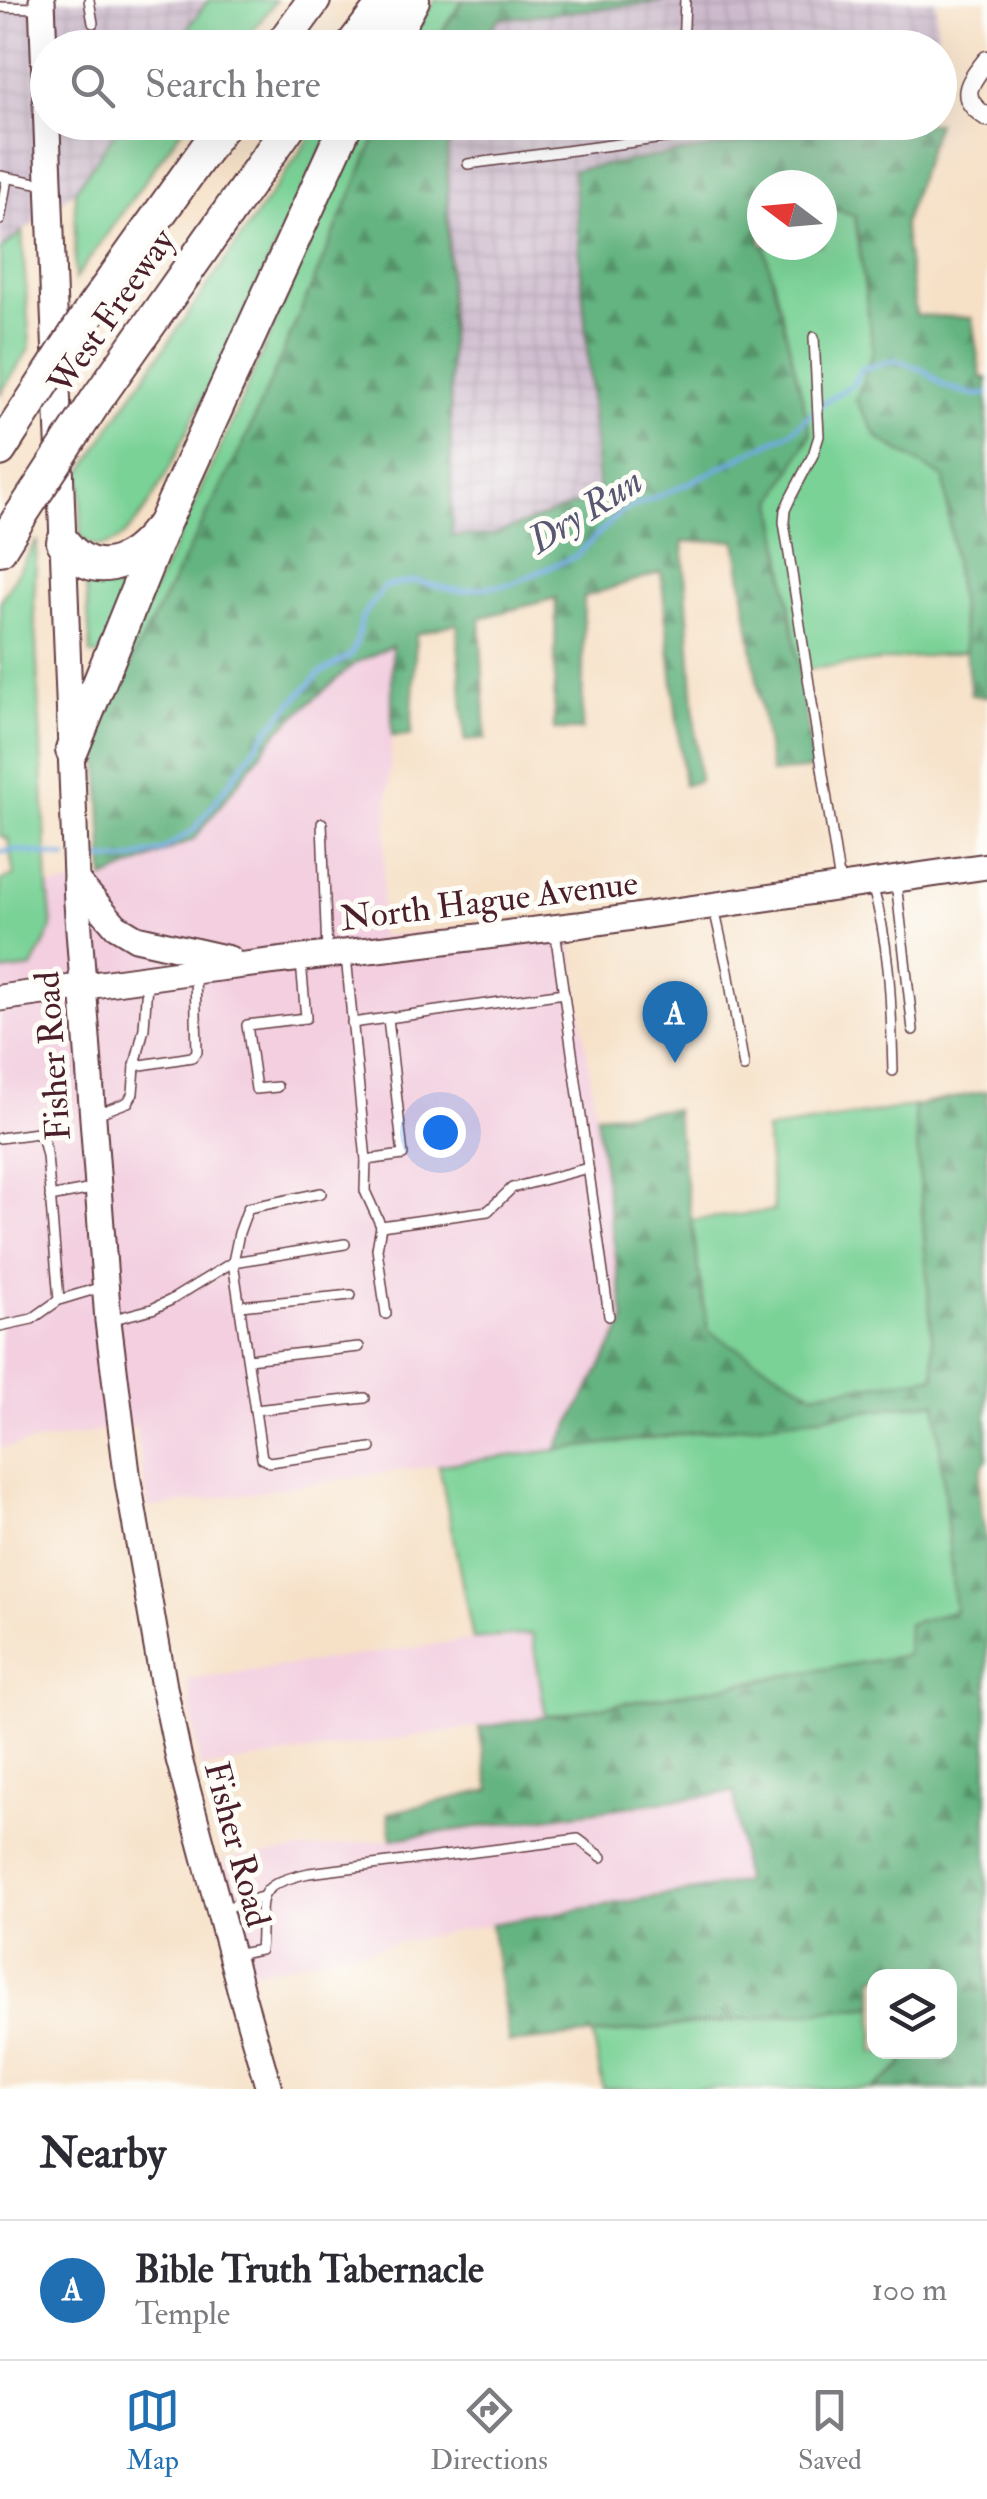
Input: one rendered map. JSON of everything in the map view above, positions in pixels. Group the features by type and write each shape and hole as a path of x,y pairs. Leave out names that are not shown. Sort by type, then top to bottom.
{"highway":[{"path":"292,30 314,0"},
{"path":"364,30 387,0"},
{"path":"397,30 413,0"},
{"name":"West Freeway","path":"7,439 93,307 212,140"},
{"name":"West Freeway","path":"0,549 97,399 279,140"},
{"path":"72,750 164,523 340,140"},
{"path":"63,542 79,559 102,566 113,564 136,554 164,523"}],"main road":[{"name":"Fisher Road","path":"42,4 43,30"},
{"name":"Fisher Road","path":"47,140 76,880 104,1286 128,1482 164,1686 269,2089"},
{"name":"North Hague Avenue","path":"0,998 554,928 987,866"},
{"path":"76,880 116,926 136,938 254,964"}],"street":[{"path":"987,60 972,78 967,92 970,104 987,117"}],"lane":[{"path":"90,0 93,24"},
{"path":"684,30 685,0"},
{"path":"0,7 42,4"},
{"path":"468,164 648,140"},
{"path":"0,220 3,177 49,185"},
{"path":"814,337 819,436 785,510 784,522 841,887"},
{"path":"322,823 337,955 352,1023 366,1160 365,1191 381,1226 377,1250 386,1314"},
{"path":"884,881 913,1030"},
{"path":"884,881 881,914 889,962 893,1071"},
{"path":"714,906 744,1067"},
{"path":"554,928 609,1316"},
{"path":"277,1087 256,1089 246,1025 306,1018 300,959"},
{"path":"135,1066 192,1057 197,1052 194,971"},
{"path":"92,1116 128,1102 134,1093 147,977"},
{"path":"352,1023 564,993"},
{"path":"366,1160 403,1155 388,1018"},
{"path":"0,1138 37,1132 43,1139 59,1300"},
{"path":"381,1226 488,1211 512,1188 588,1168"},
{"path":"50,1197 97,1188"},
{"path":"321,1193 248,1208 239,1233 234,1262 262,1458 269,1462 371,1448"},
{"path":"108,1321 152,1309 234,1262 346,1244"},
{"path":"0,1326 32,1319 59,1300 104,1286"},
{"path":"240,1306 351,1295"},
{"path":"248,1360 359,1346"},
{"path":"255,1410 365,1398"},
{"path":"232,1956 260,1950 262,1897 271,1885 286,1878 578,1839 602,1857"},
{"path":"220,1910 262,1897"}],"shaded area":[{"path":"0,0 208,0 186,30 30,30 30,140 110,140 75,190 0,250"},
{"path":"936,0 937,30 491,30 497,19 662,2"},
{"path":"453,140 757,140 573,170 599,496 493,535 451,536 447,148"},
{"path":"393,645 392,736 380,936 568,918 625,1322 556,1450 149,1508 135,1426 0,1448 0,972 32,968 52,928 48,887 104,879 194,839 279,730 354,664"},
{"path":"532,1634 546,1717 200,1768 187,1680"},
{"path":"734,1791 745,1882 491,1924 252,1972 223,1859 392,1839"}],"green space":[{"path":"208,0 276,0 254,30 187,30"},
{"path":"435,0 463,0 443,30 415,30"},
{"path":"463,0 664,0 498,19 491,30 443,30"},
{"path":"110,140 174,140 75,279 75,190"},
{"path":"308,140 328,140 157,490 130,529 108,545 96,546 81,539 81,474"},
{"path":"355,140 375,140 243,445 98,726 119,663 227,433"},
{"path":"375,140 453,140 447,148 452,536 493,535 599,496 573,170 757,140 931,140 903,225 916,315 972,318 981,378 987,378 987,697 971,695 944,478 878,438 856,400 873,350 855,216 837,210 837,170 747,170 747,260 768,260 811,433 774,501 814,769 771,773 736,540 683,542 699,781 684,785 661,572 584,597 582,730 554,730 556,598 480,618 486,739 465,741 457,623 416,634 411,735 392,736 392,646 354,664 279,730 194,839 104,879 98,726 243,445"},
{"path":"837,210 855,216 873,350 856,400 878,438 944,478 965,652 799,670 774,501 811,433 768,260 837,260"},
{"path":"22,232 30,348 0,394 0,250"},
{"path":"37,540 34,603 52,928 32,968 0,972 0,881 14,876 8,838 0,836 0,602"},
{"path":"137,567 100,655 91,655 85,573"},
{"path":"987,1091 987,1459 980,1488 987,1547 987,2089 874,2089 903,2065 902,2059 957,2059 957,1969 867,1969 867,2007 509,2043 491,1924 744,1882 734,1792 392,1839 388,1813 490,1790 479,1728 907,1655 908,1624 955,1611 936,1402 556,1450 625,1322 596,1115 675,1109 708,1331 813,1393 935,1377 914,1106"},
{"path":"914,1106 935,1377 812,1393 708,1332 691,1220 774,1211 766,1130"},
{"path":"936,1402 955,1611 907,1655 546,1717 532,1634 473,1639 439,1465"},
{"path":"867,2007 867,2059 902,2059 903,2065 874,2089 603,2089 593,2035"}],"waterway":[{"name":"Dry Run","path":"82,858 126,860 161,851 195,829 271,726 319,674 351,655 362,617 384,587 414,581 459,591 511,584 576,556 622,511 683,486 791,432 822,404 853,384 861,369 897,360 925,371 944,386 973,395 987,394"},
{"name":"Dry Run","path":"0,852 66,857"}],"place":[{"name":"Bible Truth Tabernacle","path":"675,1063"}]}
